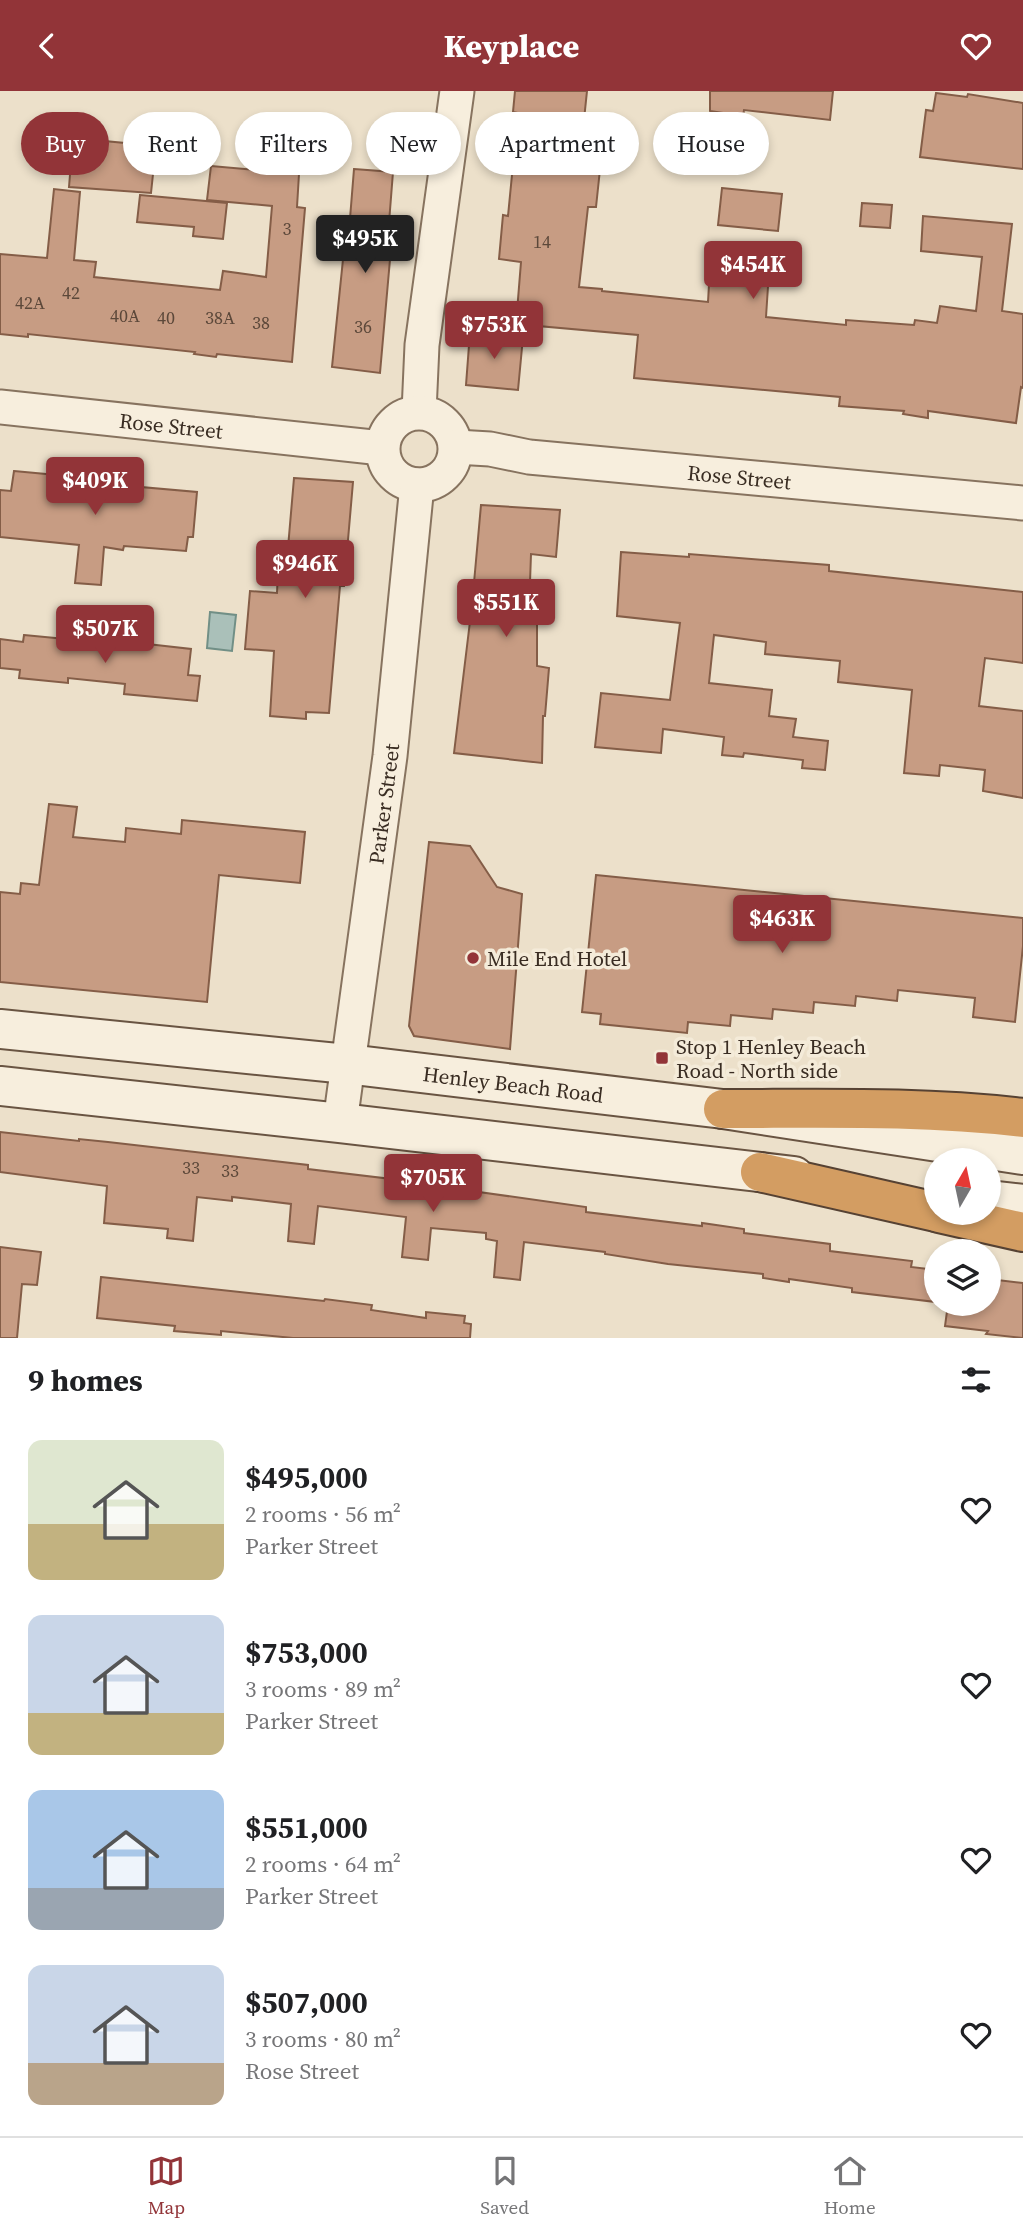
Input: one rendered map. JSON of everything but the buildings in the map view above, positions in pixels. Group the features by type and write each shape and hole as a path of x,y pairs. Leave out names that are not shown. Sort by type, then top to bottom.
{"highway":[{"path":"723,1109 917,1109 1023,1118"},
{"path":"760,1171 924,1209"},
{"path":"993,1225 1023,1232"}],"main road":[{"name":"Henley Beach Road","path":"0,1029 347,1065 723,1109 1023,1155"},
{"path":"0,1086 924,1192"},
{"path":"1001,1202 1023,1205"}],"street":[{"path":"419,412 422,345 457,91"},
{"name":"Rose Street","path":"0,407 382,448"},
{"path":"419,412 442,420 453,434 456,447 454,459 446,473 436,482 417,485 404,482 388,469 382,448 385,434 395,421 407,414 419,412"},
{"name":"Rose Street","path":"456,447 490,449 529,457 1023,503"},
{"name":"Parker Street","path":"340,1123 390,756 417,485"}],"water":[{"path":"210,612 236,615 232,651 207,648"}],"place":[{"name":"Mile End Hotel","path":"473,958"},
{"name":"Stop 1 Henley Beach Road - North side","path":"662,1058"}]}
